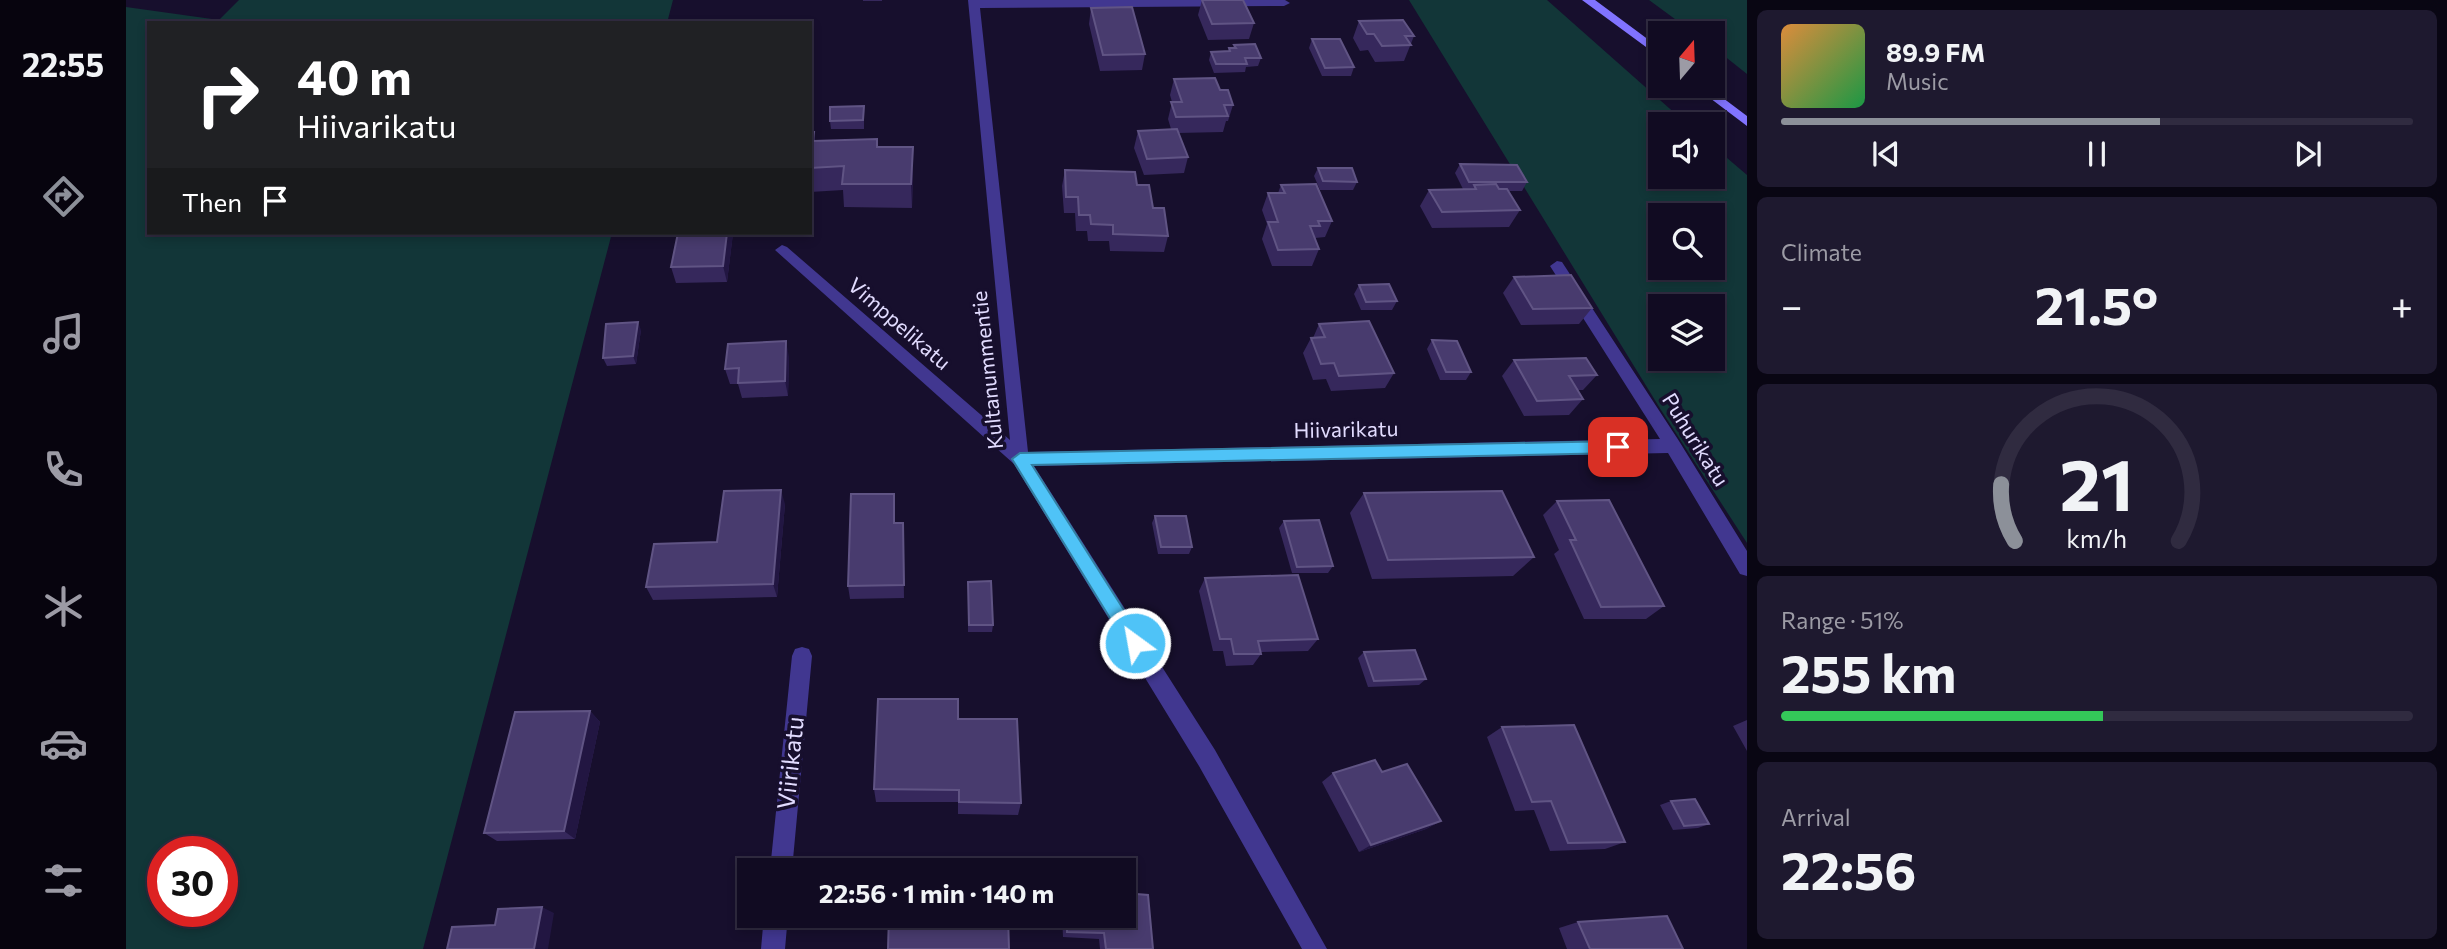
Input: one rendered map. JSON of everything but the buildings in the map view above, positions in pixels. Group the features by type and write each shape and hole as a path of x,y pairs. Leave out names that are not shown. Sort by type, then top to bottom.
{"main road":[{"path":"1588,0 1648,45"},
{"path":"1716,98 1747,122"}],"street":[{"path":"974,2 1284,3"},
{"name":"Kultanummentie","path":"974,2 1020,459 1207,758 1315,949"},
{"name":"Vimppelikatu","path":"782,250 1020,459"},
{"name":"Puhurikatu","path":"1557,266 1673,446 1747,568"},
{"name":"Hiivarikatu","path":"1020,459 1673,446"},
{"name":"Viirikatu","path":"781,858 802,656"},
{"path":"773,949 775,928"}],"green space":[{"path":"239,0 673,0 668,21 147,21 147,235 611,235 423,949 126,949 126,7 219,20"},
{"path":"1409,0 1547,0 1648,89 1648,98 1658,98 1673,112 1648,112 1648,189 1725,189 1725,156 1747,175 1747,543 1661,410"},
{"path":"1649,0 1747,0 1747,74 1726,57 1726,21 1678,21"}],"route":[{"path":"1135,643 1020,459 1618,447"}]}
